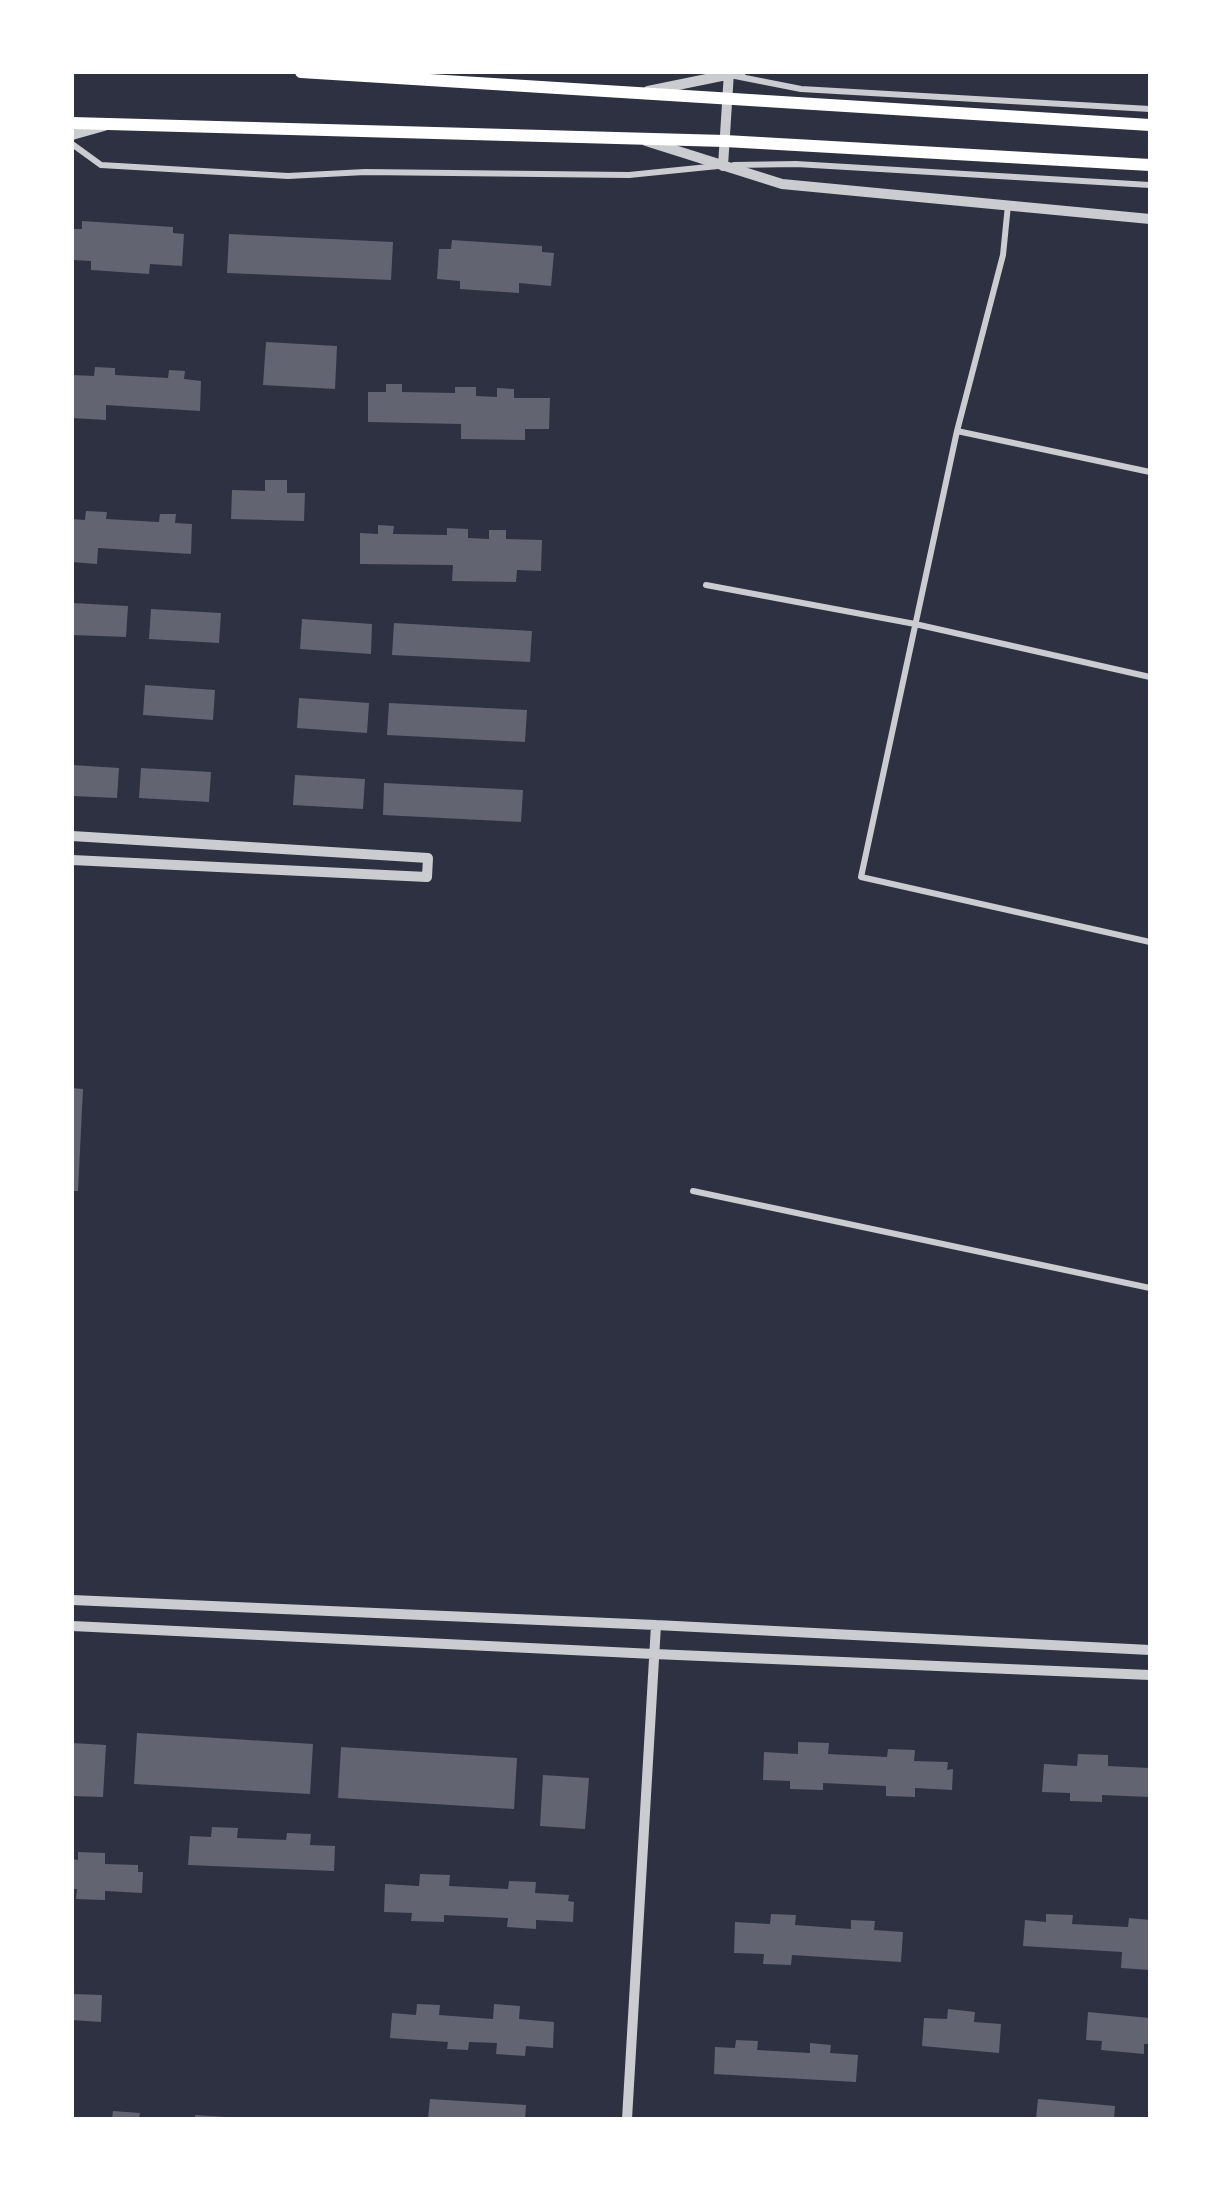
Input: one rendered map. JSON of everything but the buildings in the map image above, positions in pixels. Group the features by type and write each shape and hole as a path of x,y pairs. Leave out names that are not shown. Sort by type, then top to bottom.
{"main road":[{"path":"301,72 1150,125"},
{"path":"72,123 724,141 1150,165"}],"street":[{"path":"717,72 801,89 1150,109"},
{"path":"639,92 741,72"},
{"path":"723,166 729,73"},
{"path":"72,135 106,125"},
{"path":"637,138 782,184 1150,219"},
{"path":"72,144 101,165 288,176 364,172 629,175 723,166 796,164 1150,185"},
{"path":"1008,205 1003,255 957,431 861,877 1150,942"},
{"path":"957,431 1150,472"},
{"path":"706,585 915,624 1150,677"},
{"path":"72,836 428,858 427,877 72,860"},
{"path":"693,1191 1150,1288"},
{"path":"72,1600 656,1625 1150,1650"},
{"path":"627,2119 656,1625"},
{"path":"72,1626 1150,1675"}]}
